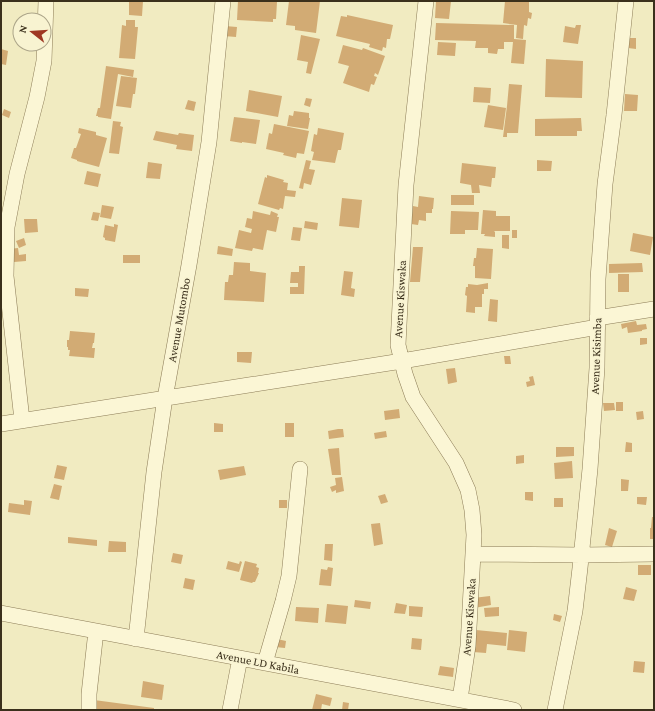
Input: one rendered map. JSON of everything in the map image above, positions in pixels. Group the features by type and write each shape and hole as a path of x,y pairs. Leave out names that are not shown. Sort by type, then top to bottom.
{"street":[{"path":"22,420 5,300 7,228 17,174 37,97 44,61 46,1"},
{"name":"Avenue Mutombo","path":"136,639 154,472 165,398 209,142 222,1"},
{"name":"Avenue Kiswaka","path":"426,1 406,185 398,345 405,374 413,397 456,463 468,490 472,510 474,536 468,646 460,699"},
{"name":"Avenue Kisimba","path":"555,710 575,611 582,555 596,376 598,279 604,184 614,115 626,1"},
{"path":"1,424 402,361 598,322 654,309"},
{"path":"265,663 289,576 300,469"},
{"path":"473,554 654,554"},
{"name":"Avenue LD Kabila","path":"1,613 514,710"},
{"path":"89,710 89,694 96,631"},
{"path":"230,710 240,658"}],"building":[{"path":"129,1 143,1 142,16 129,15"},
{"path":"238,1 277,2 276,19 273,19 273,22 237,20"},
{"path":"289,1 320,1 316,33 295,30 295,26 286,25"},
{"path":"436,1 451,1 449,19 435,18"},
{"path":"505,1 529,2 529,12 532,13 531,19 528,18 527,26 524,25 523,39 516,38 517,25 503,23"},
{"path":"347,15 393,25 390,39 387,39 386,48 383,47 382,51 369,47 370,44 336,36 341,16 347,17"},
{"path":"126,20 135,20 135,27 138,27 135,59 119,58 122,25 126,26"},
{"path":"436,23 514,25 514,39 526,40 524,64 511,63 513,42 504,42 504,49 498,49 497,54 488,53 488,48 475,48 476,41 435,40"},
{"path":"576,25 581,25 578,44 563,42 565,26 575,28"},
{"path":"225,26 237,27 236,37 224,36"},
{"path":"301,35 320,39 311,74 306,73 308,62 297,60"},
{"path":"628,38 636,38 636,49 628,48"},
{"path":"438,42 456,43 455,56 437,55"},
{"path":"343,45 362,50 363,48 385,56 378,75 375,73 374,76 377,77 374,85 371,84 369,92 343,83 349,66 338,63"},
{"path":"1,49 8,51 6,65 1,64"},
{"path":"546,59 583,61 582,98 545,97"},
{"path":"106,66 134,70 133,77 118,74 111,119 96,116 98,108 100,108"},
{"path":"121,76 137,78 131,108 116,106"},
{"path":"509,84 522,85 518,133 507,133 507,137 503,137 507,106"},
{"path":"474,87 491,88 490,103 473,102"},
{"path":"249,90 282,96 278,117 246,111"},
{"path":"625,94 638,95 637,111 624,111"},
{"path":"306,98 312,99 310,107 304,105"},
{"path":"188,100 196,102 194,111 185,109"},
{"path":"488,105 506,108 503,130 484,127"},
{"path":"4,109 11,112 9,118 2,115"},
{"path":"294,111 309,113 310,118 308,129 287,126 289,115 293,116"},
{"path":"234,117 260,120 256,144 230,141"},
{"path":"581,118 582,131 577,131 577,136 535,136 535,119"},
{"path":"113,121 121,122 120,126 123,127 119,154 109,153"},
{"path":"274,124 309,131 304,154 297,153 296,158 283,155 284,153 266,149 269,133 272,134"},
{"path":"79,128 96,132 96,135 107,138 99,167 71,158 81,134 78,133"},
{"path":"318,128 344,133 341,150 338,150 335,163 312,160 314,152 311,151 314,134 317,135"},
{"path":"156,131 178,135 179,133 194,135 192,151 176,149 177,145 153,140"},
{"path":"306,160 311,161 309,169 315,170 311,185 304,183 303,189 299,188"},
{"path":"537,160 552,161 551,171 537,171"},
{"path":"148,162 162,164 160,179 146,178"},
{"path":"462,163 496,167 495,178 492,178 491,187 479,185 480,193 472,193 471,185 460,183"},
{"path":"87,171 101,174 98,187 84,184"},
{"path":"267,175 284,180 283,182 288,183 287,190 296,191 295,197 285,196 283,209 280,208 279,210 258,204 265,177 267,178"},
{"path":"451,195 474,195 474,205 451,205"},
{"path":"419,196 434,198 432,213 426,213 426,221 419,220 418,225 411,224 413,206 418,207"},
{"path":"342,198 362,200 359,228 339,226"},
{"path":"102,205 114,207 111,219 100,217"},
{"path":"483,210 496,211 496,216 510,216 510,231 495,231 495,237 484,236 485,234 481,234"},
{"path":"253,211 270,215 271,211 278,214 277,217 279,217 276,232 267,230 263,250 253,248 252,251 235,248 239,230 251,233 252,229 245,227 247,218 252,219"},
{"path":"451,211 479,212 478,230 465,230 465,234 450,234"},
{"path":"93,212 100,213 98,221 91,220"},
{"path":"24,219 37,219 38,232 25,233"},
{"path":"305,221 318,223 317,230 304,228"},
{"path":"114,224 118,225 115,242 105,240 103,237 105,225 114,227"},
{"path":"293,227 302,228 300,241 291,240"},
{"path":"512,230 517,230 517,238 512,238"},
{"path":"633,233 653,237 650,255 630,251"},
{"path":"502,235 509,235 509,249 502,248"},
{"path":"24,238 26,245 19,248 16,241"},
{"path":"218,246 233,249 232,256 217,254"},
{"path":"413,247 423,247 420,282 410,282"},
{"path":"18,248 19,255 26,254 26,261 14,262 14,264 10,264 9,249"},
{"path":"477,248 493,249 491,279 475,278 475,266 473,266"},
{"path":"123,255 140,255 140,263 123,263"},
{"path":"234,262 250,263 250,271 266,273 264,302 224,300 225,282 228,282 229,275 233,275"},
{"path":"642,263 643,272 609,273 609,264"},
{"path":"299,266 305,266 304,294 290,294 290,287 298,287 298,283 290,283 291,272 299,272"},
{"path":"344,271 353,272 351,288 355,289 354,297 341,295"},
{"path":"618,274 629,274 629,292 618,292"},
{"path":"488,283 488,289 484,289 484,294 482,294 482,307 475,307 475,313 466,312 467,296 465,295 468,284 477,285"},
{"path":"75,288 89,289 88,297 75,296"},
{"path":"490,299 498,300 497,322 488,321"},
{"path":"636,321 637,325 646,324 647,329 628,333 627,327 622,329 621,324"},
{"path":"70,331 95,333 92,348 95,348 94,358 69,356 70,350 68,350 67,347 67,340 69,340"},
{"path":"640,338 647,338 647,344 640,345"},
{"path":"237,352 252,352 251,363 237,362"},
{"path":"504,356 510,356 511,364 505,364"},
{"path":"455,368 457,382 448,384 446,369"},
{"path":"533,376 535,385 527,387 526,382 530,381 529,377"},
{"path":"616,402 623,402 623,411 616,411"},
{"path":"603,403 614,403 615,410 604,411"},
{"path":"399,409 400,418 385,420 384,411"},
{"path":"643,411 644,419 637,420 636,412"},
{"path":"214,423 223,424 223,432 214,432"},
{"path":"285,423 294,423 294,437 285,437"},
{"path":"343,429 344,437 329,439 328,431"},
{"path":"386,431 387,437 375,439 374,433"},
{"path":"626,442 632,443 632,452 625,452"},
{"path":"556,447 574,447 574,456 556,457"},
{"path":"339,448 341,475 332,475 328,449"},
{"path":"524,455 524,463 516,464 516,456"},
{"path":"572,461 573,478 555,479 554,463"},
{"path":"57,465 67,467 64,480 54,478"},
{"path":"244,466 246,475 220,480 218,470"},
{"path":"342,477 344,491 336,493 336,490 332,492 330,487 336,485 335,478"},
{"path":"621,479 629,480 628,491 621,491"},
{"path":"54,484 62,486 59,500 50,498"},
{"path":"525,492 533,492 533,501 525,500"},
{"path":"385,494 388,502 381,504 378,496"},
{"path":"637,497 647,497 646,505 637,504"},
{"path":"554,498 563,498 563,507 554,507"},
{"path":"24,500 32,501 30,515 8,512 9,503 24,505"},
{"path":"279,500 287,500 287,508 279,508"},
{"path":"652,517 654,517 654,539 650,539 650,528"},
{"path":"380,523 383,544 374,546 371,524"},
{"path":"609,528 617,531 612,547 605,545"},
{"path":"68,537 97,540 97,546 68,543"},
{"path":"109,541 126,542 126,552 108,552"},
{"path":"325,544 333,544 332,561 324,560"},
{"path":"173,553 183,555 181,564 171,562"},
{"path":"228,561 239,564 240,561 242,562 239,572 226,569"},
{"path":"245,561 257,564 256,567 259,568 259,573 255,582 252,583 240,580"},
{"path":"638,565 651,565 651,575 638,575"},
{"path":"328,567 333,568 331,586 319,585 321,569 327,570"},
{"path":"185,578 195,580 193,590 183,588"},
{"path":"626,587 637,590 634,601 623,599"},
{"path":"490,596 491,605 474,608 473,598"},
{"path":"355,600 371,602 370,609 354,607"},
{"path":"396,603 407,605 405,614 394,613"},
{"path":"327,604 348,606 346,624 325,622"},
{"path":"409,606 423,607 422,617 409,616"},
{"path":"296,607 319,608 318,623 295,621"},
{"path":"499,607 499,616 485,617 484,608"},
{"path":"554,614 562,616 560,622 553,620"},
{"path":"476,630 507,633 506,646 487,644 486,653 473,652"},
{"path":"509,630 527,632 525,652 507,650"},
{"path":"412,638 422,639 421,650 411,649"},
{"path":"277,639 286,641 285,648 275,647"},
{"path":"634,661 645,662 644,673 633,672"},
{"path":"440,666 454,668 453,677 438,675"},
{"path":"143,681 164,685 162,700 141,697"},
{"path":"316,694 332,698 330,706 322,704 321,710 312,710"},
{"path":"94,700 154,708 154,710 93,710"},
{"path":"343,702 349,703 348,710 342,710"}]}
